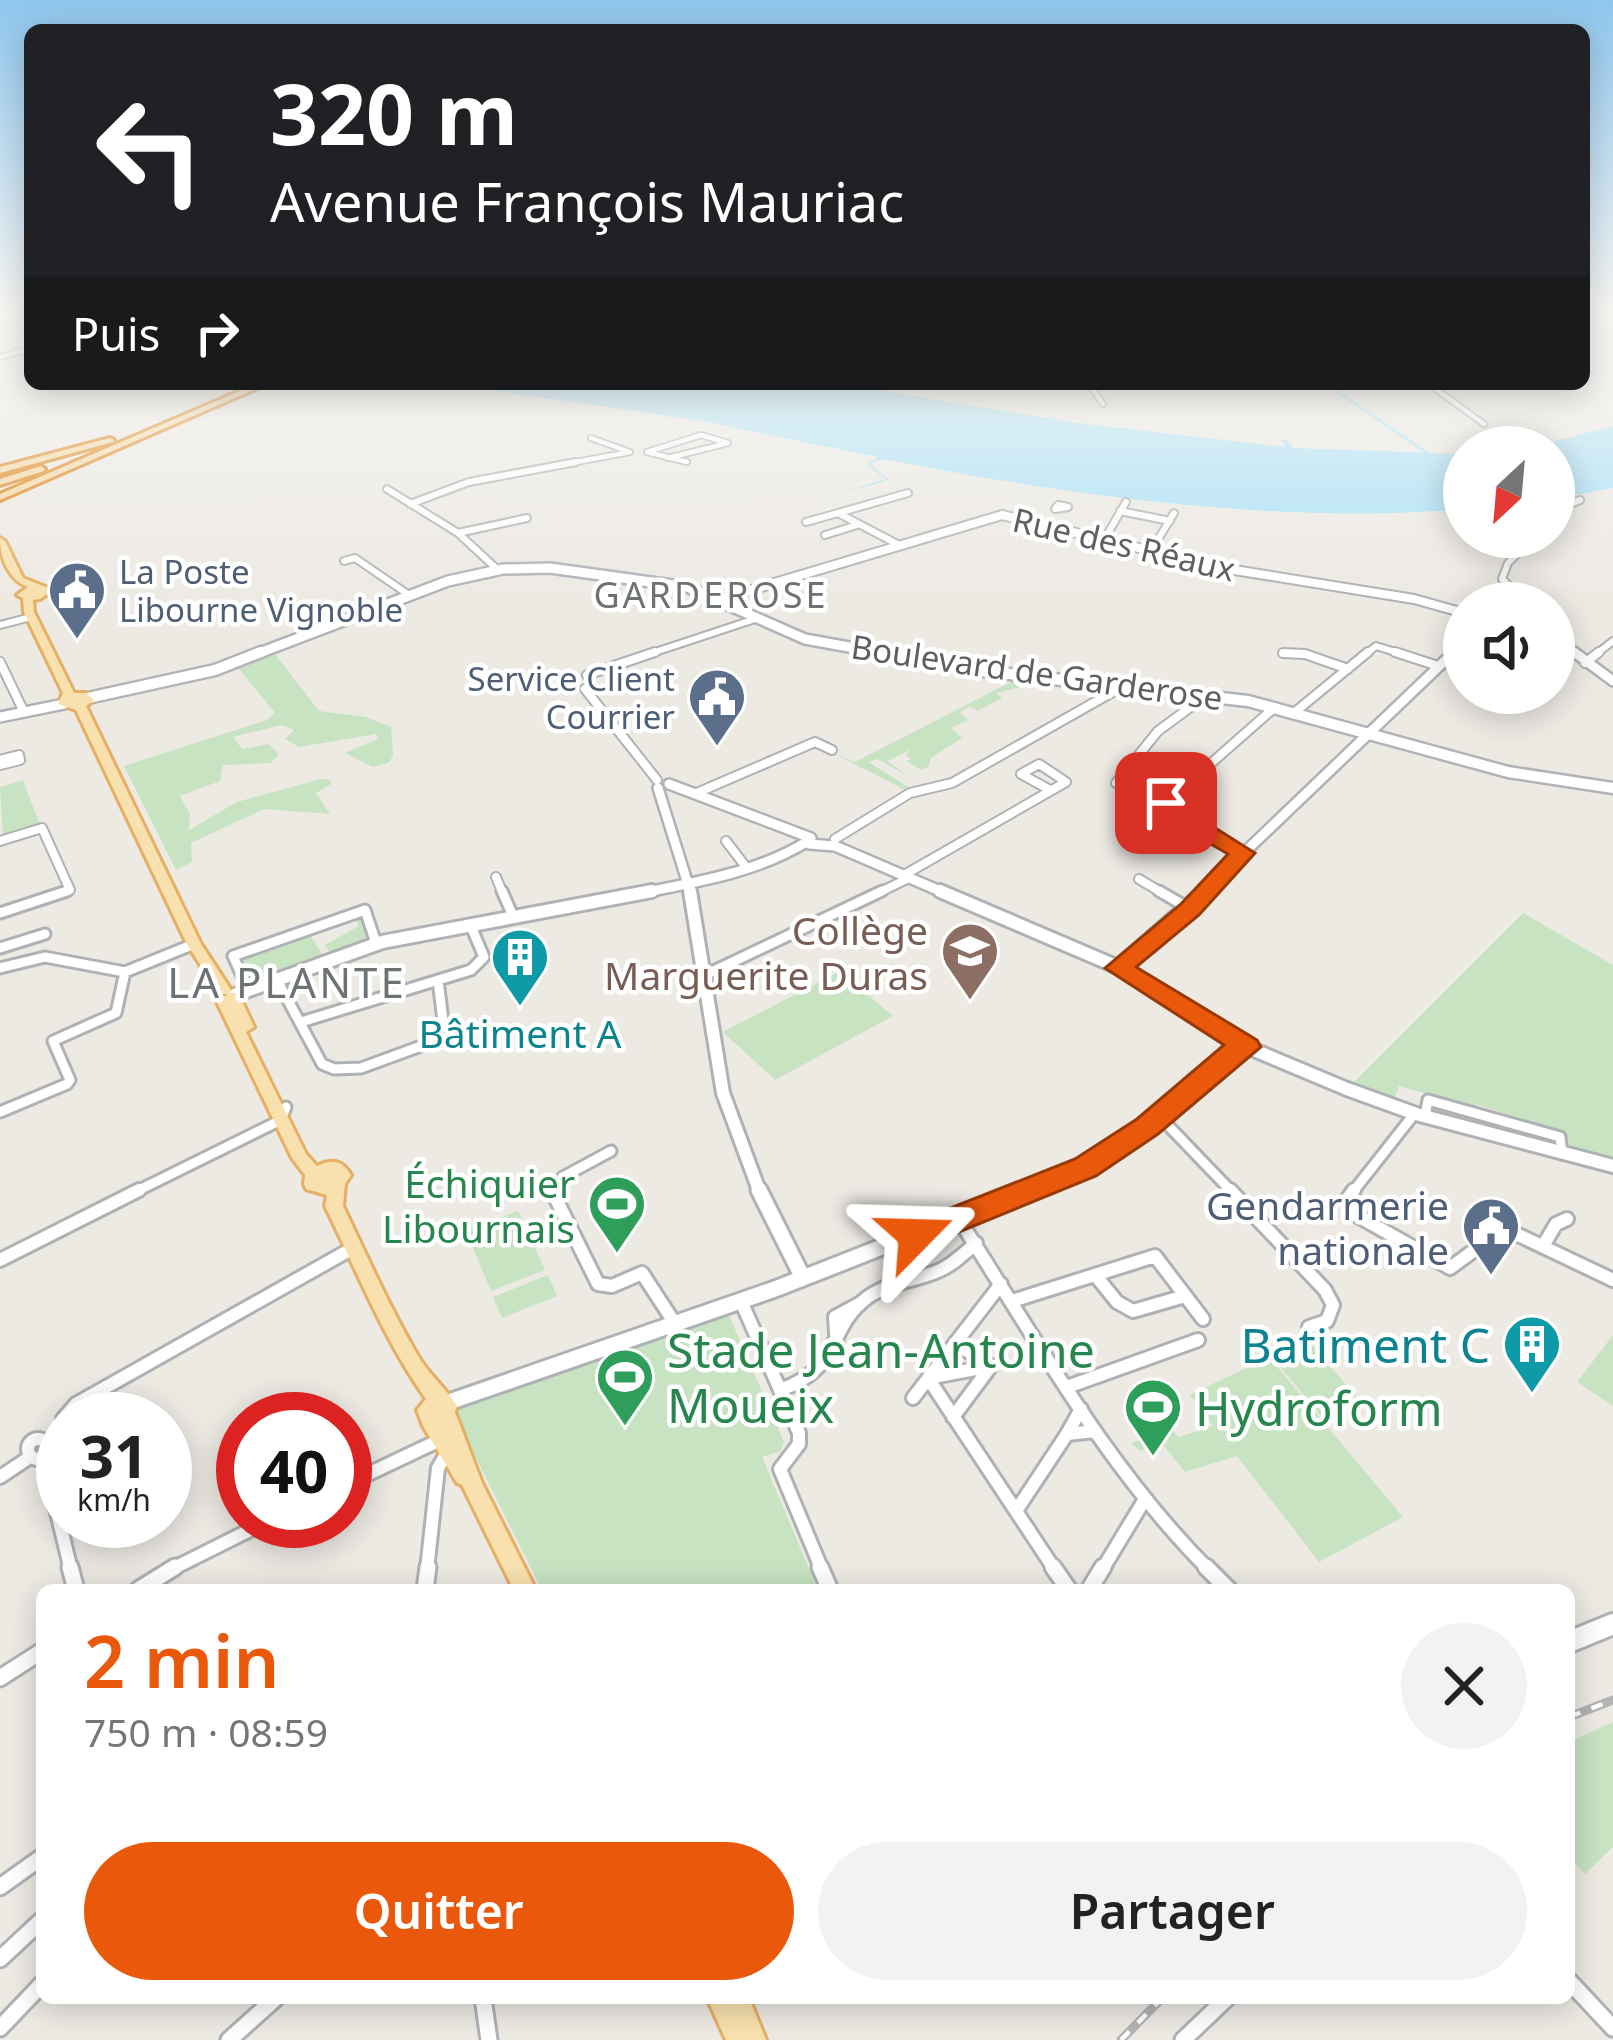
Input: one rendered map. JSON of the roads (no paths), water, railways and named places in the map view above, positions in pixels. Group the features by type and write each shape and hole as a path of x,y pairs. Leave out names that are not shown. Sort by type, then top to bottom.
{"highway":[{"path":"0,470 151,428 204,407"},
{"path":"0,496 209,407"},
{"path":"0,482 174,422"}],"main road":[{"path":"0,541 19,580 32,593 34,608 76,700 194,944 233,994 283,1114 325,1183 473,1487"},
{"path":"0,554 14,583 32,593"},
{"name":"Boulevard de Garderose","path":"76,700 215,670 410,595 498,570 550,568 682,586 721,599 791,636 903,658 1275,707 1508,772 1613,788"},
{"path":"32,593 32,617 76,700"},
{"path":"283,1114 314,1161 332,1166 325,1183 325,1209 521,1584"},
{"path":"723,2004 740,2040"},
{"path":"738,2004 753,2040"}],"street":[{"path":"1461,407 1484,424"},
{"path":"647,452 701,435 728,443 668,458"},
{"path":"591,438 630,452"},
{"path":"410,504 469,482 630,452 687,462"},
{"path":"387,489 458,533 498,570"},
{"path":"806,522 908,493"},
{"path":"1575,502 1580,500"},
{"path":"1104,540 1126,502"},
{"path":"1054,528 1065,511"},
{"path":"1120,512 1172,517 1151,550"},
{"path":"838,513 899,545"},
{"name":"Rue des Réaux","path":"721,599 997,515 1222,568 1443,608"},
{"path":"458,533 527,518"},
{"path":"825,535 857,525"},
{"path":"344,561 355,558 410,595"},
{"path":"0,625 32,617"},
{"path":"587,675 755,619"},
{"path":"1585,663 1613,641"},
{"path":"1295,712 1376,646 1438,666"},
{"path":"1283,653 1305,654 1348,669"},
{"path":"1575,655 1613,681"},
{"path":"0,662 22,710"},
{"path":"1118,968 1190,909 1443,662"},
{"path":"835,842 910,793 952,783 1125,685"},
{"path":"584,689 662,784 690,886 731,1124 760,1198 803,1278"},
{"path":"1116,779 1155,744 1158,731 1207,695"},
{"path":"0,717 76,700"},
{"path":"1243,853 1167,809 1166,803 1275,707"},
{"path":"699,792 815,742 832,750"},
{"path":"703,976 906,876 1050,790 1067,778 1039,764 1022,774 1050,790"},
{"path":"662,784 699,792 810,841 835,842 1118,968 1247,1047 1420,1115 1613,1166"},
{"path":"0,913 70,890 41,828 2,845"},
{"path":"726,841 746,867"},
{"path":"376,943 365,910 233,956 233,994 376,943 690,886 810,841"},
{"path":"496,877 512,916"},
{"path":"1139,879 1190,909"},
{"path":"302,1022 480,964 484,957 470,924"},
{"path":"0,948 45,934"},
{"path":"21,941 29,959"},
{"path":"0,968 45,957 125,972 194,944"},
{"path":"0,1112 67,1084 70,1080 52,1041 116,1013 125,972"},
{"path":"277,978 322,1064 332,1071 350,1072 432,1042 441,1033 438,980"},
{"path":"372,1466 439,1420 674,1322 803,1278 1085,1168 1160,1117 1235,1052 1247,1047"},
{"path":"1562,1154 1560,1136 1428,1100 1348,1198 1348,1206 1450,1268 1499,1232 1510,1231 1613,1280"},
{"path":"0,1260 283,1114"},
{"path":"1478,1131 1481,1114"},
{"path":"1160,1117 1325,1290 1333,1305 1327,1321 1309,1327"},
{"path":"611,1151 563,1177 556,1199 598,1284 612,1286 642,1273 674,1322"},
{"path":"958,1218 1095,1431 1160,1518 1219,1584"},
{"path":"1543,1246 1556,1224 1567,1219"},
{"path":"780,1390 815,1374 837,1348 835,1317 892,1285 944,1268 976,1243"},
{"path":"97,1392 346,1252"},
{"path":"1012,1301 1155,1256 1203,1319"},
{"path":"1096,1276 1118,1308 1134,1313 1185,1296"},
{"path":"913,1397 1001,1284"},
{"path":"741,1301 799,1444 780,1469 828,1584"},
{"path":"1067,1387 1198,1340"},
{"path":"955,1343 991,1366"},
{"path":"928,1378 991,1366"},
{"path":"953,1417 991,1366"},
{"path":"928,1378 1065,1584"},
{"path":"1016,1511 1081,1409"},
{"path":"426,1584 439,1420"},
{"path":"1067,1435 1095,1431"},
{"path":"0,1477 36,1454"},
{"path":"1093,1584 1145,1499"},
{"path":"1130,1523 1160,1518"},
{"path":"148,1584 216,1546"},
{"path":"67,1548 75,1584"},
{"path":"1575,1640 1613,1624"},
{"path":"0,1678 36,1655"},
{"path":"0,1887 36,1861"},
{"path":"0,1959 36,1926"},
{"path":"1575,1988 1613,2028"},
{"path":"0,2028 36,1990"},
{"path":"229,2040 269,2004"},
{"path":"484,2004 489,2040"},
{"path":"1184,2040 1221,2004"}],"water":[{"path":"609,407 982,407 1285,447 1282,440 1287,440 1294,448 1443,453 1443,510 1247,510 1098,495 883,459 870,464 888,479 826,498 886,479 869,466 869,463 878,457"},
{"path":"1613,426 1613,488 1575,495 1575,436"}],"waterway":[{"path":"1360,407 1429,454"}],"railway":[{"path":"1575,1715 1613,1700"},
{"path":"1121,2040 1156,2004"}],"place":[{"name":"La Poste Libourne Vignoble","path":"77,641"},
{"name":"Service Client Courrier","path":"717,748"},
{"name":"Collège Marguerite Duras","path":"970,1002"},
{"name":"Bâtiment A","path":"520,1008"},
{"name":"Échiquier Libournais","path":"617,1255"},
{"name":"Gendarmerie nationale","path":"1491,1277"},
{"name":"Batiment C","path":"1532,1395"},
{"name":"Stade Jean-Antoine Moueix","path":"625,1428"},
{"name":"Hydroform","path":"1153,1458"}],"district":[{"name":"GARDEROSE","path":"711,594"},
{"name":"LA PLANTE","path":"287,981"}]}
